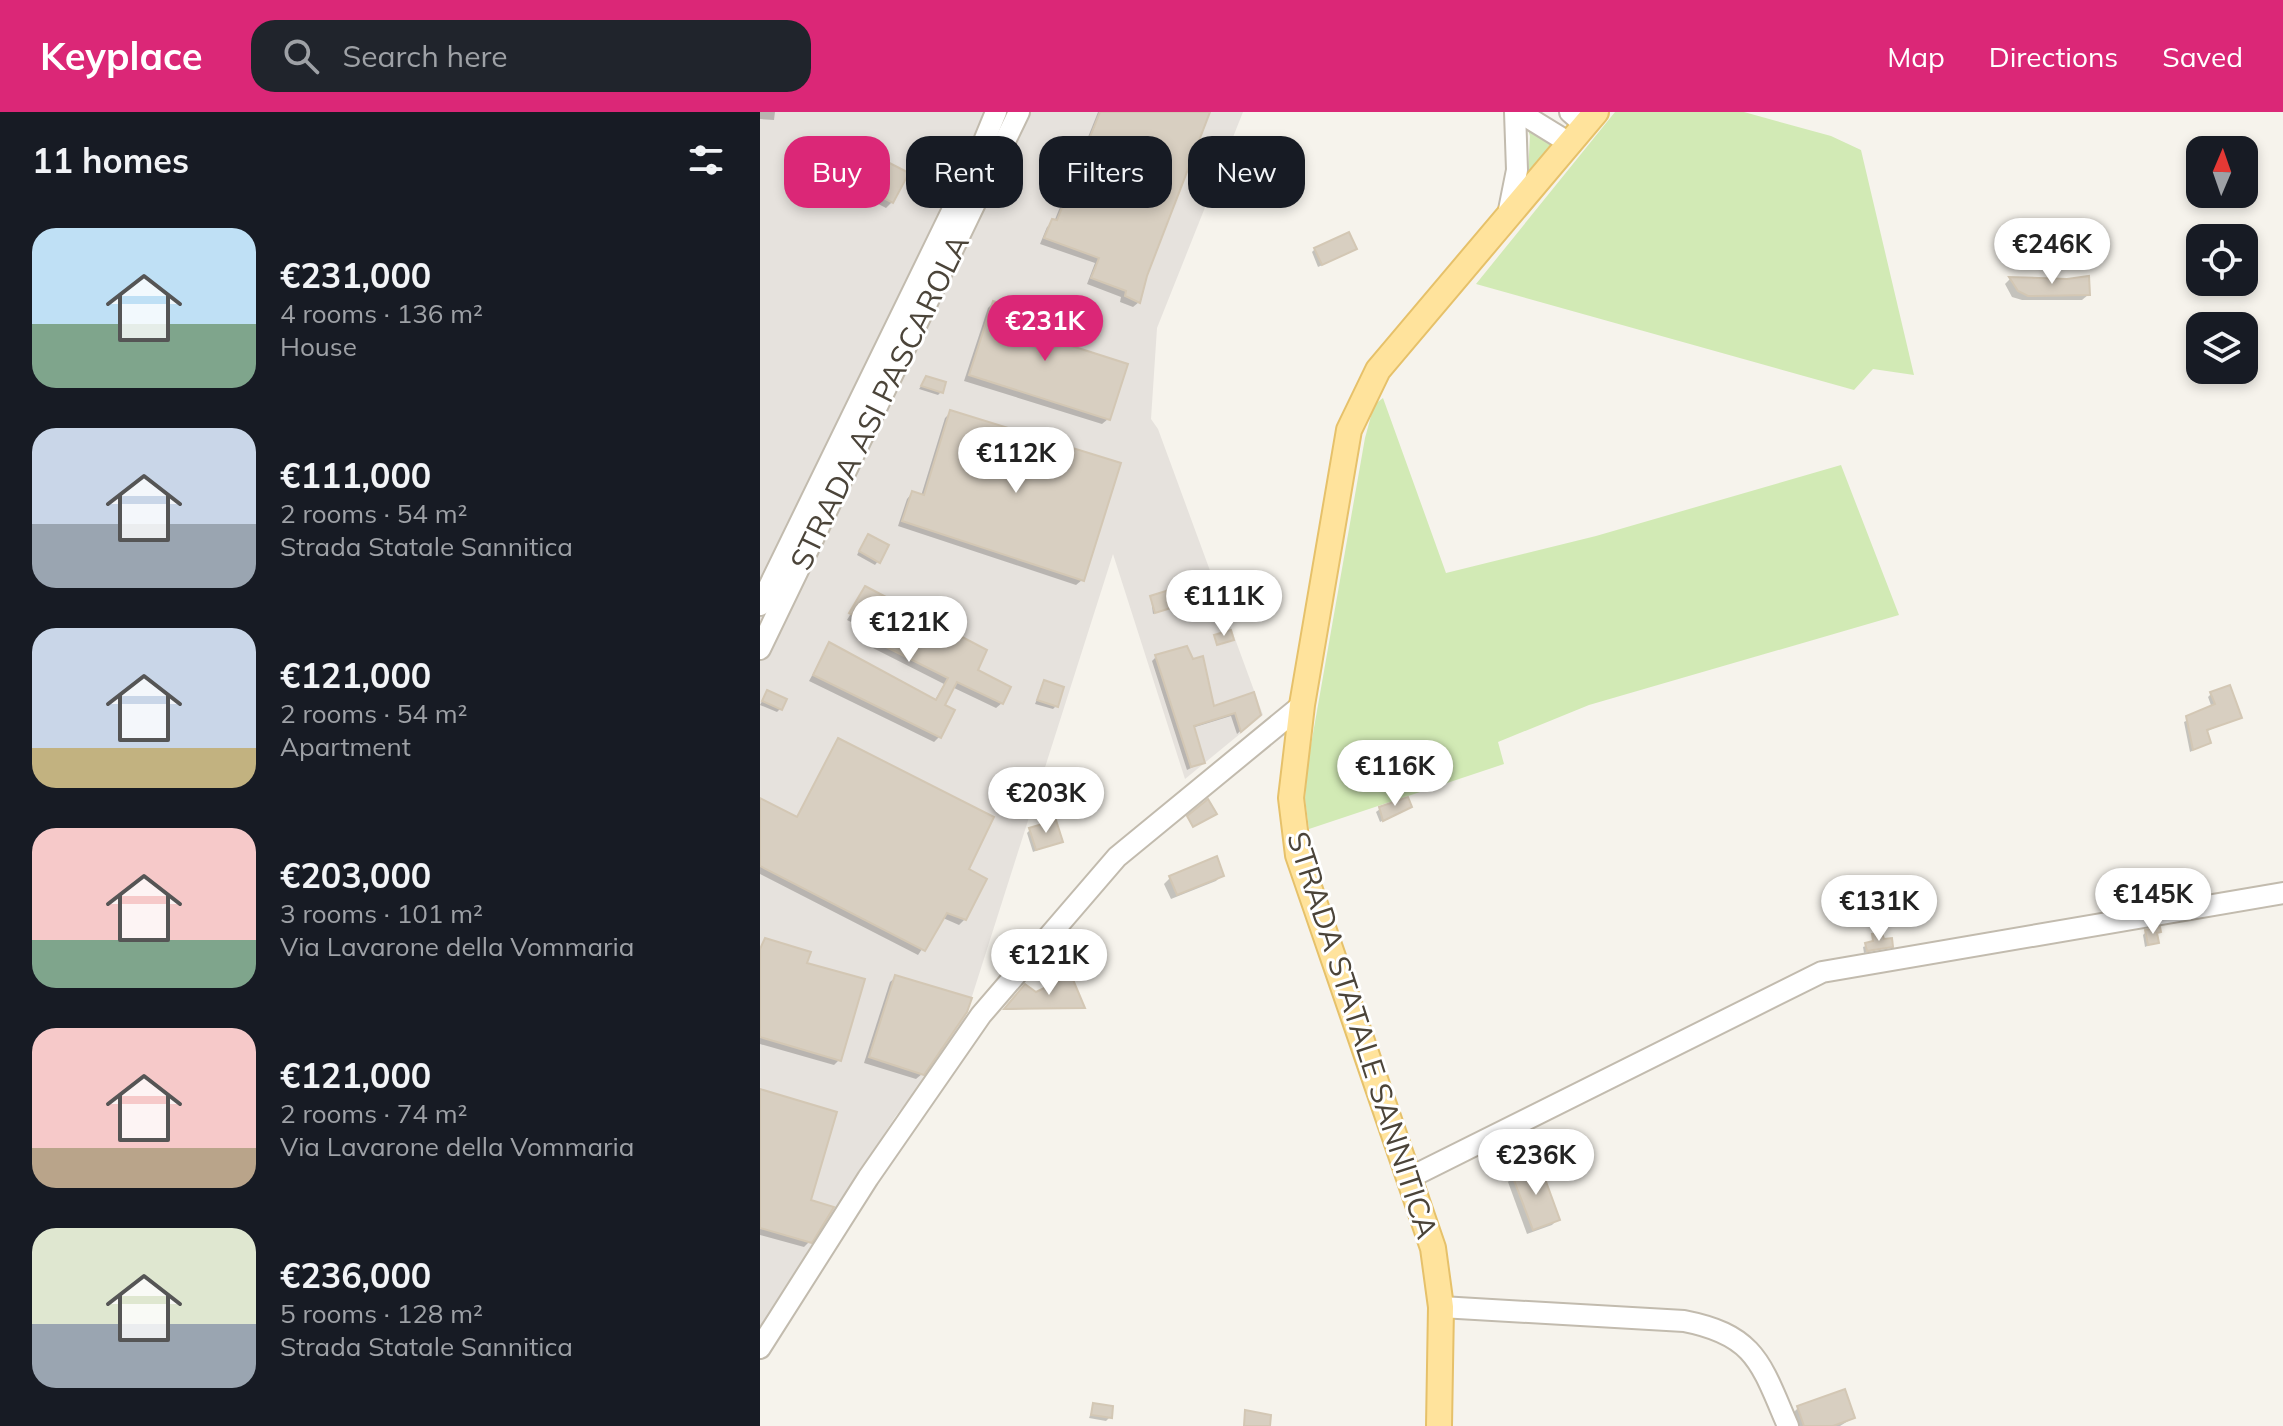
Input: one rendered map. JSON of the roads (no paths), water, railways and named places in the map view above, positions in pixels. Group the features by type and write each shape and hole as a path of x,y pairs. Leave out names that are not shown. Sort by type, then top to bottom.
{"main road":[{"name":"STRADA STATALE SANNITICA","path":"1439,1426 1441,1307 1433,1248 1298,855 1291,798 1302,705 1349,430 1359,403 1378,370 1506,219 1581,123"}],"street":[{"name":"STRADA ASI PASCAROLA","path":"760,605 973,168 996,112"},
{"name":"STRADA ASI PASCAROLA","path":"760,649 1019,112"},
{"path":"1506,219 1517,170 1517,112 1581,123"},
{"path":"760,1348 868,1178 981,1015 1117,857 1302,705"},
{"path":"1409,1178 1822,972 2283,893"},
{"path":"1441,1307 1684,1321 1718,1328 1759,1360 1788,1426"}]}
